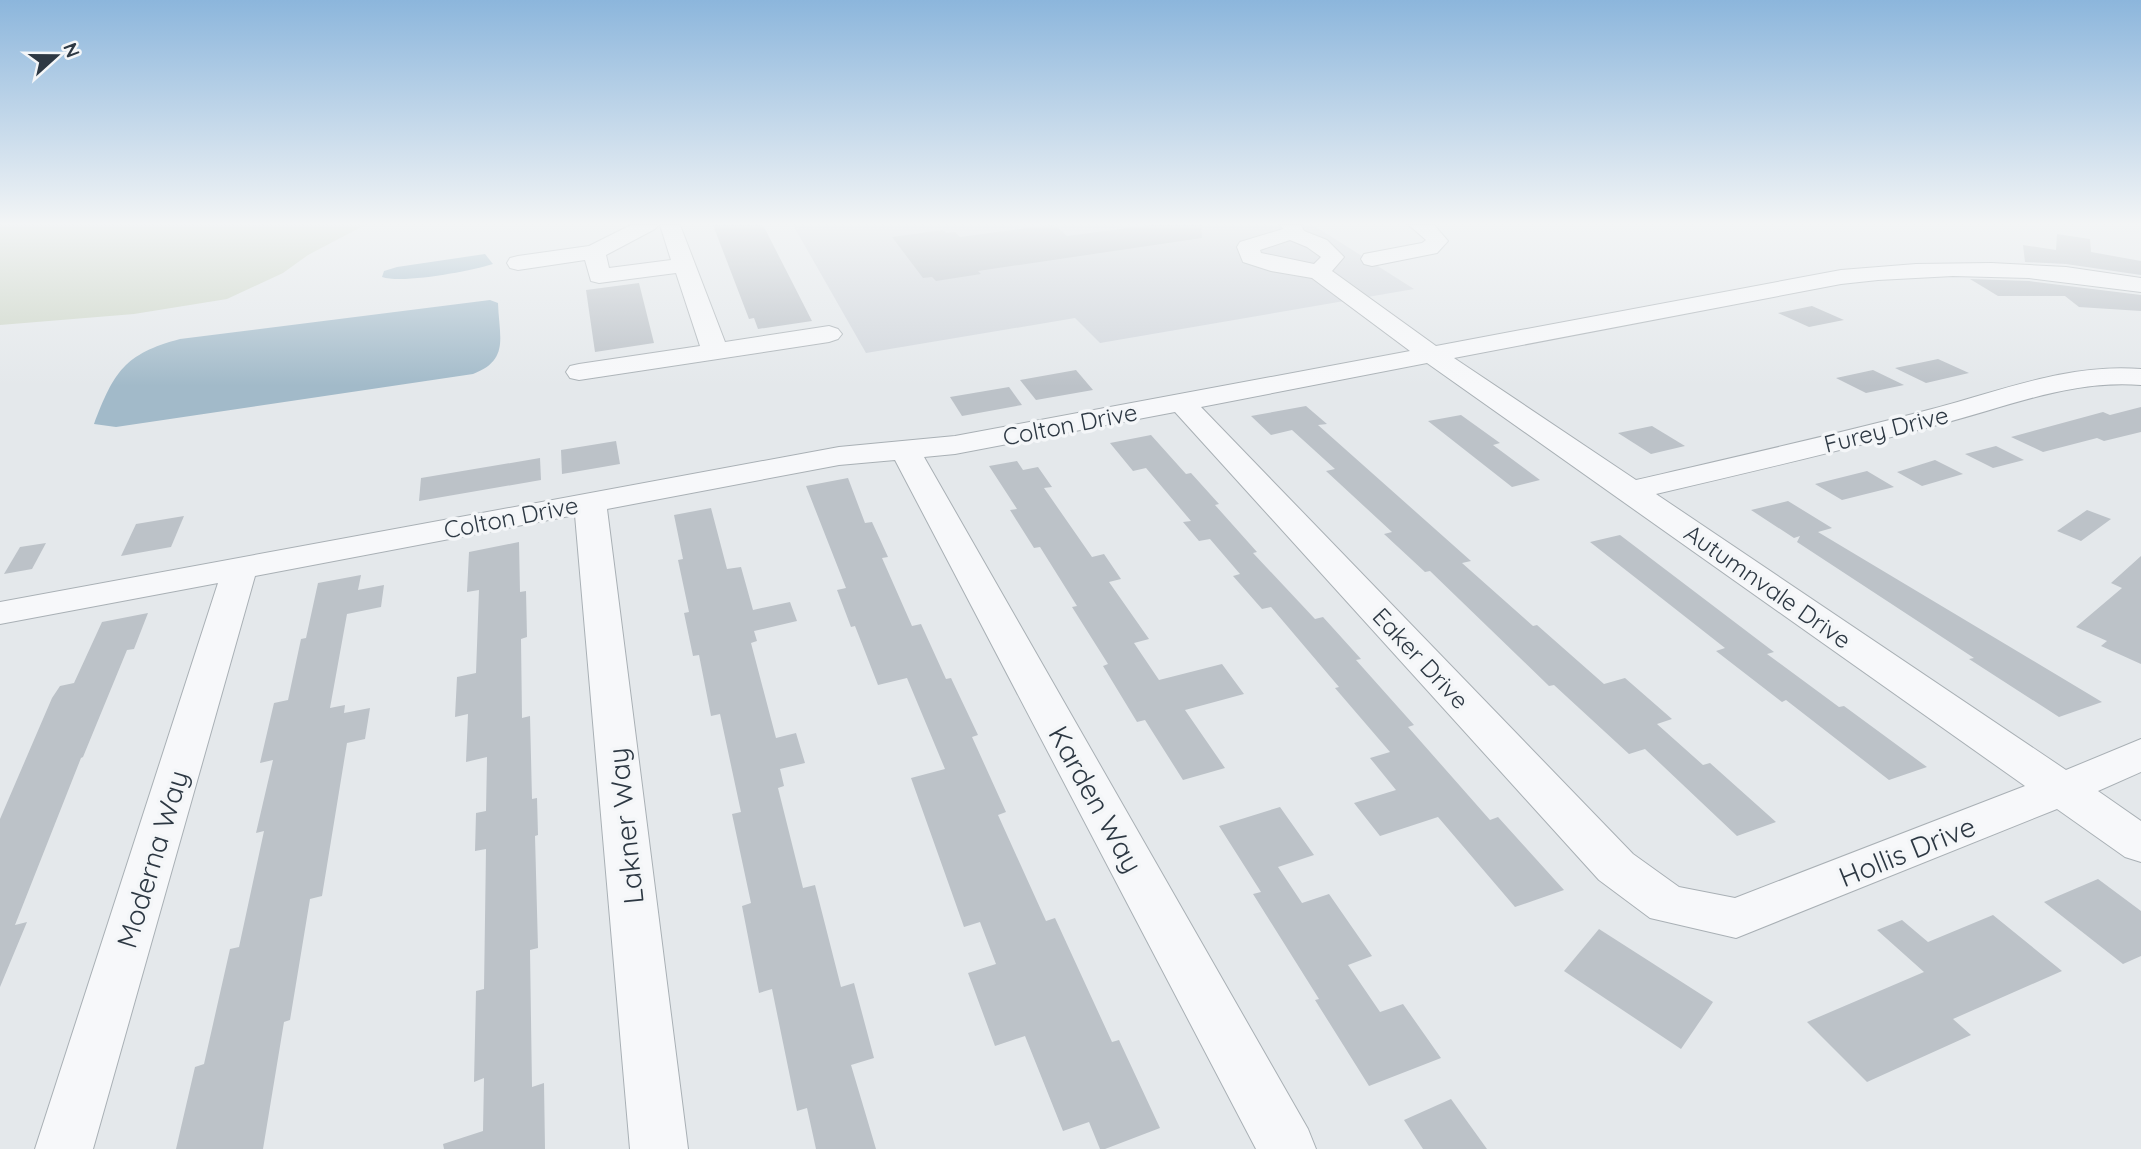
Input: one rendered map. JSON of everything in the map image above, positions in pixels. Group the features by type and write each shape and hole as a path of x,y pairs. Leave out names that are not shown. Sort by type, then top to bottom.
{"street":[{"path":"690,279 715,351"},
{"path":"1328,279 1395,329 1419,357"},
{"name":"Colton Drive","path":"0,613 839,456 955,445 1832,279"},
{"name":"Colton Drive","path":"2083,279 2141,285"},
{"path":"579,372 829,334"},
{"name":"Autumnvale Drive","path":"1419,357 1631,491 2141,844"},
{"name":"Furey Drive","path":"1631,491 1942,416 2083,378 2120,373 2141,377"},
{"name":"Eaker Drive","path":"1182,403 1616,867 1667,904"},
{"name":"Karden Way","path":"905,450 1287,1149"},
{"name":"Lakner Way","path":"590,503 659,1149"},
{"name":"Moderna Way","path":"64,1149 240,568"},
{"name":"Hollis Drive","path":"1667,904 1736,918 2063,789 2141,754"}],"shaded area":[{"path":"824,279 1398,279 1414,289 1100,343 1075,318 866,353"}],"green space":[{"path":"0,279 271,279 227,299 134,314 0,325"}],"water":[{"path":"490,300 498,303 500,346 493,362 473,374 116,427 94,424 115,378 133,359 146,351 180,339"}],"building":[{"path":"734,279 790,279 812,321 758,329 754,318 749,319"},
{"path":"1970,279 2029,281 2141,295 2141,311 2079,307 2065,296 1998,296"},
{"path":"639,283 654,343 595,352 586,290"},
{"path":"1812,306 1844,320 1809,327 1778,313"},
{"path":"1938,359 1969,373 1926,383 1895,368"},
{"path":"1076,370 1093,390 1036,400 1020,380"},
{"path":"1873,370 1904,385 1866,393 1836,378"},
{"path":"1009,387 1022,405 962,416 950,397"},
{"path":"1306,406 1327,424 1318,425 1471,561 1462,563 1533,626 1537,625 1604,684 1625,678 1672,719 1657,724 1703,765 1710,763 1776,822 1737,836 1645,749 1629,754 1554,685 1549,686 1430,571 1425,572 1384,534 1392,532 1326,471 1335,469 1292,430 1271,435 1251,416"},
{"path":"2141,407 2141,432 2104,441 2097,438 2043,452 2011,437 2103,412 2110,415"},
{"path":"1461,415 1500,443 1493,445 1540,480 1512,487 1428,421"},
{"path":"1652,426 1685,446 1651,454 1618,433"},
{"path":"1151,435 1186,474 1191,473 1219,504 1215,505 1257,552 1253,553 1315,619 1323,617 1361,659 1356,660 1414,725 1408,727 1490,820 1498,817 1564,890 1515,907 1438,817 1380,836 1354,803 1396,790 1370,758 1390,752 1271,607 1262,609 1233,576 1240,574 1210,539 1199,541 1183,522 1191,521 1146,468 1133,471 1110,443"},
{"path":"616,441 620,464 562,474 561,450"},
{"path":"1996,446 2024,460 1993,468 1965,454"},
{"path":"540,458 541,480 419,501 421,478"},
{"path":"1935,460 1963,474 1922,486 1897,472"},
{"path":"1017,461 1023,470 1038,467 1052,487 1044,488 1092,557 1104,554 1121,579 1109,582 1149,639 1134,643 1159,680 1222,664 1244,694 1185,710 1225,768 1183,780 1145,720 1137,722 1103,666 1108,664 1072,607 1077,606 1040,547 1034,548 1010,510 1017,509 989,466"},
{"path":"1867,471 1894,487 1842,500 1815,484"},
{"path":"848,478 865,523 872,522 888,557 882,558 912,626 921,624 946,679 951,678 978,735 972,737 1006,812 998,815 1046,921 1055,918 1112,1042 1119,1040 1160,1128 1105,1149 1100,1149 1089,1122 1063,1131 1025,1036 995,1046 968,973 996,964 980,922 964,927 911,778 945,769 907,678 878,685 855,626 851,627 837,590 846,588 806,486"},
{"path":"1788,501 1832,528 1818,532 2102,702 2059,717 1797,542 1800,536 1794,538 1751,510"},
{"path":"711,508 727,569 741,567 753,610 790,602 797,621 754,631 757,641 751,643 776,738 796,733 805,763 780,769 784,786 778,788 803,888 815,885 841,987 854,983 874,1058 851,1065 876,1149 816,1149 807,1108 797,1111 772,989 759,993 742,906 751,903 732,814 741,812 720,714 711,716 699,655 693,656 684,613 689,612 678,560 683,559 674,515"},
{"path":"2087,510 2111,519 2081,541 2057,531"},
{"path":"184,516 171,547 121,556 136,524"},
{"path":"1620,535 1774,652 1767,654 1927,767 1889,780 1786,700 1782,702 1716,651 1725,648 1590,542"},
{"path":"519,542 520,592 526,591 527,637 521,639 522,718 530,716 532,799 537,798 538,835 535,836 538,948 530,950 532,1087 544,1083 545,1149 444,1149 443,1144 483,1131 484,1078 474,1082 476,991 484,989 486,849 475,851 476,813 486,811 487,757 466,762 468,714 455,717 457,677 476,673 479,590 467,592 469,552"},
{"path":"46,543 32,569 4,574 20,547"},
{"path":"2141,556 2141,664 2101,646 2107,641 2076,627 2122,588 2111,583"},
{"path":"361,575 358,590 384,585 381,607 347,614 330,708 345,705 344,713 370,708 365,739 347,743 322,896 310,899 290,1020 284,1022 263,1149 176,1149 195,1067 204,1064 230,949 239,947 264,831 256,833 273,760 260,763 274,703 288,700 301,639 306,638 318,583"},
{"path":"148,613 134,649 127,650 81,758 15,925 27,922 0,987 0,819 52,698 60,686 74,683 102,622"},
{"path":"1280,807 1314,855 1278,867 1302,903 1329,894 1372,956 1348,965 1380,1012 1403,1004 1441,1058 1369,1086 1315,1000 1319,999 1253,894 1261,892 1219,826"},
{"path":"2098,879 2141,911 2141,956 2123,964 2044,902"},
{"path":"1993,915 2062,971 1953,1019 1971,1035 1867,1082 1807,1022 1924,972 1877,930 1902,920 1928,942"},
{"path":"1599,929 1713,1002 1681,1049 1564,971"},
{"path":"1451,1099 1487,1149 1423,1149 1404,1120"}]}
